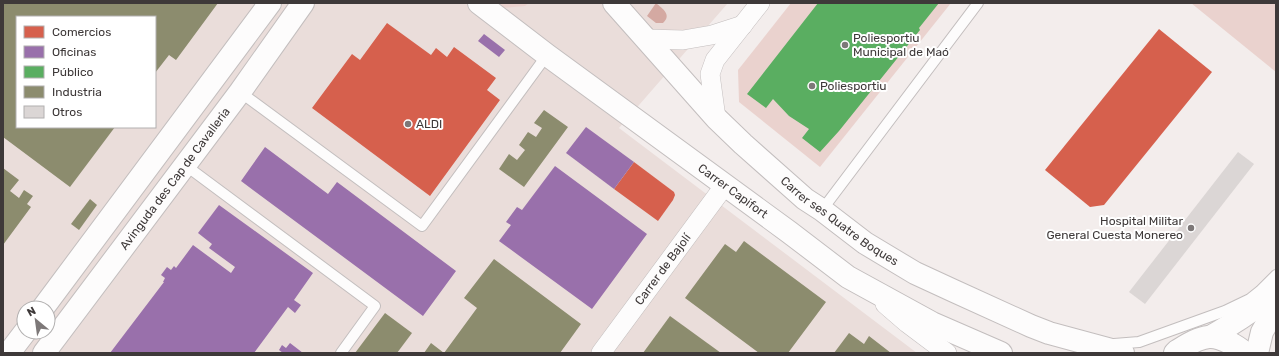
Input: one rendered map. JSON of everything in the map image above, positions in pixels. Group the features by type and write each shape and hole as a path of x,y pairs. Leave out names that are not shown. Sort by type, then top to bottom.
{"main road":[{"path":"49,300 270,3"},
{"name":"Avinguda des Cap de Cavalleria","path":"44,353 240,92 303,3"},
{"name":"Carrer Capifort","path":"479,3 547,55 848,277 932,323 1002,353"},
{"name":"Carrer ses Quatre Boques","path":"614,3 716,118 805,199 865,243 921,276 1049,333 1123,353"},
{"path":"1170,352 1210,336 1237,322 1276,292"},
{"path":"1257,353 1262,332 1276,307"},
{"path":"1210,336 1227,341 1245,353"},
{"path":"9,353 19,340"}],"street":[{"path":"716,118 710,74 715,60 760,3"},
{"path":"646,39 683,40 712,35 743,25"},
{"name":"Carrer de Bajolí","path":"601,353 725,185"},
{"path":"863,284 907,323 947,353"}],"lane":[{"path":"822,210 978,3"},
{"path":"240,92 422,226 547,55"},
{"path":"185,165 375,306 341,353"},
{"path":"1094,345 1139,342 1225,311 1250,299 1276,275"}],"shaded area":[{"path":"3,3 728,3 619,128 917,353 3,353"},
{"path":"496,3 529,3 525,6 502,8"},
{"path":"656,3 666,12 667,17 663,23 656,23 647,16"},
{"name":"Poliesportiu","path":"791,3 951,3 820,167 739,102 738,70"},
{"path":"1191,3 1276,3 1276,72"}],"building: Comercios":[{"name":"ALDI","path":"387,23 431,55 436,48 447,57 454,47 496,78 487,90 500,100 430,196 312,108 352,54 360,60"},
{"path":"1159,29 1212,72 1104,205 1090,207 1045,170"},
{"path":"634,162 674,192 675,195 673,200 658,221 614,189"}],"building: Oficinas":[{"path":"484,34 505,50 499,57 478,41"},
{"path":"586,127 634,162 614,189 566,153"},
{"path":"265,147 328,194 337,182 456,271 423,316 241,181"},
{"path":"555,166 647,234 592,309 499,241 511,225 506,222 517,207 522,210"},
{"path":"219,205 313,273 294,300 301,305 295,313 288,307 254,353 110,353 164,282 165,278 161,275 167,267 171,270 174,266 176,268 193,245 231,273 235,267 209,248 212,244 198,233"},
{"path":"290,343 303,353 283,353 279,350 282,345 286,348"}],"building: Público":[{"name":"Poliesportiu","path":"818,3 939,3 919,28 920,30 839,131 820,152 802,138 809,129 789,116 773,99 766,108 747,94"}],"building: Industria":[{"path":"3,3 218,3 176,60 169,55 156,72 156,16 16,16 16,128 114,128 70,187 3,137"},
{"path":"544,110 568,127 524,187 499,169 509,154 517,160 525,150 519,145 528,132 536,137 542,128 534,123"},
{"path":"3,168 19,180 10,191 19,198 24,190 33,196 27,204 31,207 3,245"},
{"path":"90,199 97,205 79,230 71,224"},
{"path":"744,241 826,302 788,353 759,353 685,298 725,244 736,252"},
{"path":"494,259 581,324 560,353 444,353 477,308 464,298"},
{"path":"385,313 412,333 397,353 355,353"},
{"path":"670,316 721,353 643,353"},
{"path":"849,333 864,344 869,336 891,353 834,353"},
{"path":"431,343 444,353 424,353"}],"building: Otros":[{"name":"Hospital Militar General Cuesta Monereo","path":"1238,152 1254,164 1145,304 1129,292"}],"place":[{"name":"Poliesportiu Municipal de Maó","path":"845,45"},
{"name":"Poliesportiu","path":"812,86"},
{"name":"ALDI","path":"408,124"},
{"name":"Hospital Militar General Cuesta Monereo","path":"1191,228"}]}
